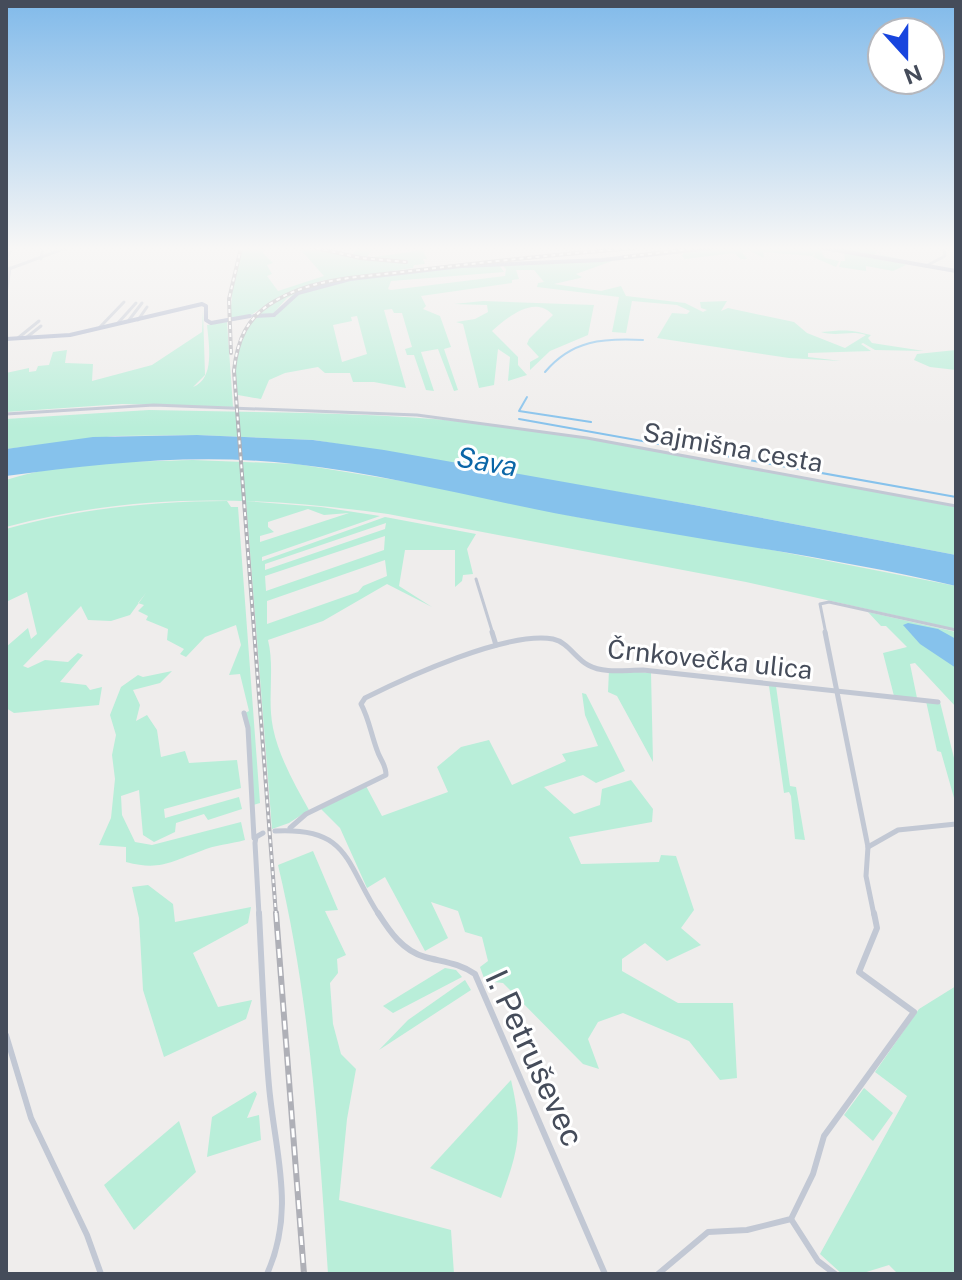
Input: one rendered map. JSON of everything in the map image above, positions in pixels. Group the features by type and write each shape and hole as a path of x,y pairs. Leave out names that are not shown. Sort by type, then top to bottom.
{"main road":[{"path":"6,339 24,340 98,329 186,308"},
{"path":"206,308 208,322 274,315 280,308"}],"street":[{"path":"98,329 118,308"},
{"path":"117,325 132,308"},
{"path":"128,322 139,308"},
{"path":"138,320 146,308"},
{"path":"162,314 164,308"},
{"path":"16,340 39,321"},
{"path":"24,340 41,326"},
{"name":"Sajmišna cesta","path":"6,414 154,405 401,414 503,425 956,506"},
{"path":"476,579 496,645"},
{"name":"Črnkovečka ulica","path":"791,1219 813,1174 824,1136 914,1012 859,972 877,928 866,876 868,847 819,606 826,602 956,630"},
{"name":"Črnkovečka ulica","path":"290,828 306,814 386,775 371,724 361,704 365,698 496,645 552,639 565,645 584,663 598,668 938,702"},
{"path":"244,713 248,728 266,1049 284,1205 279,1247 267,1274"},
{"path":"868,847 878,838 897,830 956,824"},
{"name":"I. Petruševec","path":"275,831 290,828 318,831 338,843 374,912 408,951 465,965 475,974 605,1274"},
{"path":"255,840 263,833"},
{"path":"6,1035 31,1118 101,1274"},
{"path":"658,1274 708,1232 747,1230 791,1219 818,1261 835,1274"}],"green space":[{"path":"231,308 262,308 251,315 230,319"},
{"path":"267,308 278,308 272,315 255,316"},
{"path":"284,308 424,308 440,316 451,347 444,349 458,390 454,391 438,349 421,352 434,391 426,390 414,355 407,355 405,349 412,347 402,313 394,313 392,309 384,310 406,388 353,382 350,373 325,373 318,367 285,373 269,380 261,399 238,395 236,353 242,334 254,317 276,316","holes":["357,316 367,354 342,362 333,325 352,321 351,317"]},
{"path":"487,308 527,308 492,331 518,357 518,365 527,375 508,381 510,357 498,349 494,385 479,388 463,324 456,322 475,319 488,312"},
{"path":"541,308 593,308 588,335 550,351 530,370 530,362 539,357 527,344 553,315"},
{"path":"617,308 631,308 626,333 612,332"},
{"path":"683,308 703,312 707,310 701,308 723,308 721,311 728,308 794,322 807,333 845,348 866,335 821,332 857,332 871,335 868,338 872,343 924,351 875,350 863,343 871,351 808,353 808,357 841,361 789,358 657,338 672,313 687,314 690,311"},
{"path":"203,311 205,375 193,387 205,377 208,369 207,325 227,322 233,407 122,404 6,412 6,373 29,368 29,372 36,371 38,366 49,365 53,352 67,350 65,363 93,364 92,381 152,365 202,332"},
{"path":"956,350 956,370 930,367 914,360 917,354"},
{"path":"149,410 457,421 672,453 956,507 956,555 694,505 314,440 197,435 115,436 6,449 6,419"},
{"path":"193,460 297,464 426,485 582,518 711,538 956,586 956,629 746,582 388,514 339,508 243,501 149,503 54,516 6,527 6,480 75,466"},
{"path":"227,501 231,507 238,507 260,803 253,805 245,713 249,711 240,674 229,675 241,645 236,625 205,637 186,657 180,654 184,649 167,640 168,629 146,620 148,616 138,611 144,605 139,603 130,615 111,621 88,620 81,606 23,666 28,668 45,660 68,662 78,653 83,655 60,682 86,685 90,690 102,687 99,705 14,713 6,708 6,647 28,628 31,639 37,634 27,592 6,602 6,529 60,516 115,508"},
{"path":"246,501 380,516 262,557 262,561 385,517 476,534 467,549 473,574 463,575 462,581 455,587 455,550 405,550 399,586 432,607 387,584 323,621 268,640 273,728 283,760 309,810 289,823 272,829","holes":["308,509 324,515 349,513 260,542 260,536 274,532 268,527 268,522","386,523 385,529 265,570 265,564","385,536 384,550 266,591 265,576","385,560 387,576 363,586 358,592 267,624 267,601"]},
{"path":"868,612 956,632 956,707 915,663 910,664 917,698 894,696 883,653 907,647"},
{"path":"609,670 651,673 653,762 617,696 608,692"},
{"path":"172,671 160,683 133,690 140,705 136,721 147,715 157,730 161,757 185,751 189,763 237,760 241,788 164,809 165,818 239,797 242,809 208,820 204,814 176,823 175,832 154,842 143,835 139,790 121,796 122,815 135,842 152,845 241,822 245,840 211,847 165,864 138,865 126,862 126,847 99,845 111,818 115,779 112,755 116,735 110,715 121,687 138,675 143,677"},
{"path":"769,686 776,686 790,786 796,787 805,840 795,839 791,796 789,792 784,793"},
{"path":"582,693 586,694 625,771 596,783 583,775 544,787 574,814 600,805 602,789 631,780 653,809 652,822 569,837 581,864 659,862 661,855 676,856 694,910 681,928 701,945 667,961 645,943 622,959 622,971 678,1003 733,1003 737,1078 720,1080 689,1041 623,1013 598,1022 588,1039 599,1069 583,1064 503,983 485,981 480,967 488,961 482,937 465,932 458,911 431,902 448,938 425,951 385,877 367,888 340,828 320,808 366,786 382,816 448,792 437,767 461,747 489,740 512,785 566,761 562,754 598,746 585,715"},
{"path":"926,701 940,702 956,766 956,805 941,752 937,751"},
{"path":"313,851 338,910 325,911 346,955 337,959 338,973 330,983 333,1024 341,1054 356,1069 347,1119 339,1200 451,1230 454,1274 328,1274 306,1017 278,865"},
{"path":"148,885 173,904 175,922 251,907 248,923 193,953 218,1007 252,1000 246,1019 164,1057 143,990 139,918 132,887"},
{"path":"445,968 456,970 462,977 393,1013 383,1006"},
{"path":"465,980 471,990 379,1050 408,1020"},
{"path":"956,986 956,1274 898,1274 889,1265 860,1274 842,1274 820,1254 907,1096 875,1072 919,1009"},
{"path":"511,1080 517,1113 517,1140 501,1198 430,1168"},
{"path":"864,1088 893,1113 873,1141 844,1115"},
{"path":"255,1091 257,1094 247,1118 259,1115 261,1140 207,1157 212,1117"},
{"path":"179,1121 196,1172 134,1230 104,1185"}],"water":[{"path":"197,435 313,440 384,450 956,555 956,586 295,464 223,459 150,461 6,476 6,449 93,437"},
{"path":"908,623 938,629 956,639 956,668 920,644 903,625"}],"waterway":[{"path":"545,372 566,353 589,343 643,340"},
{"path":"527,397 519,411 591,422"},
{"path":"519,419 956,497"}],"railway":[{"path":"229,308 231,353"},
{"path":"264,308 245,330 234,371 276,915"},
{"path":"276,913 304,1274"}],"water label":[{"name":"Sava","path":"487,461"}]}
